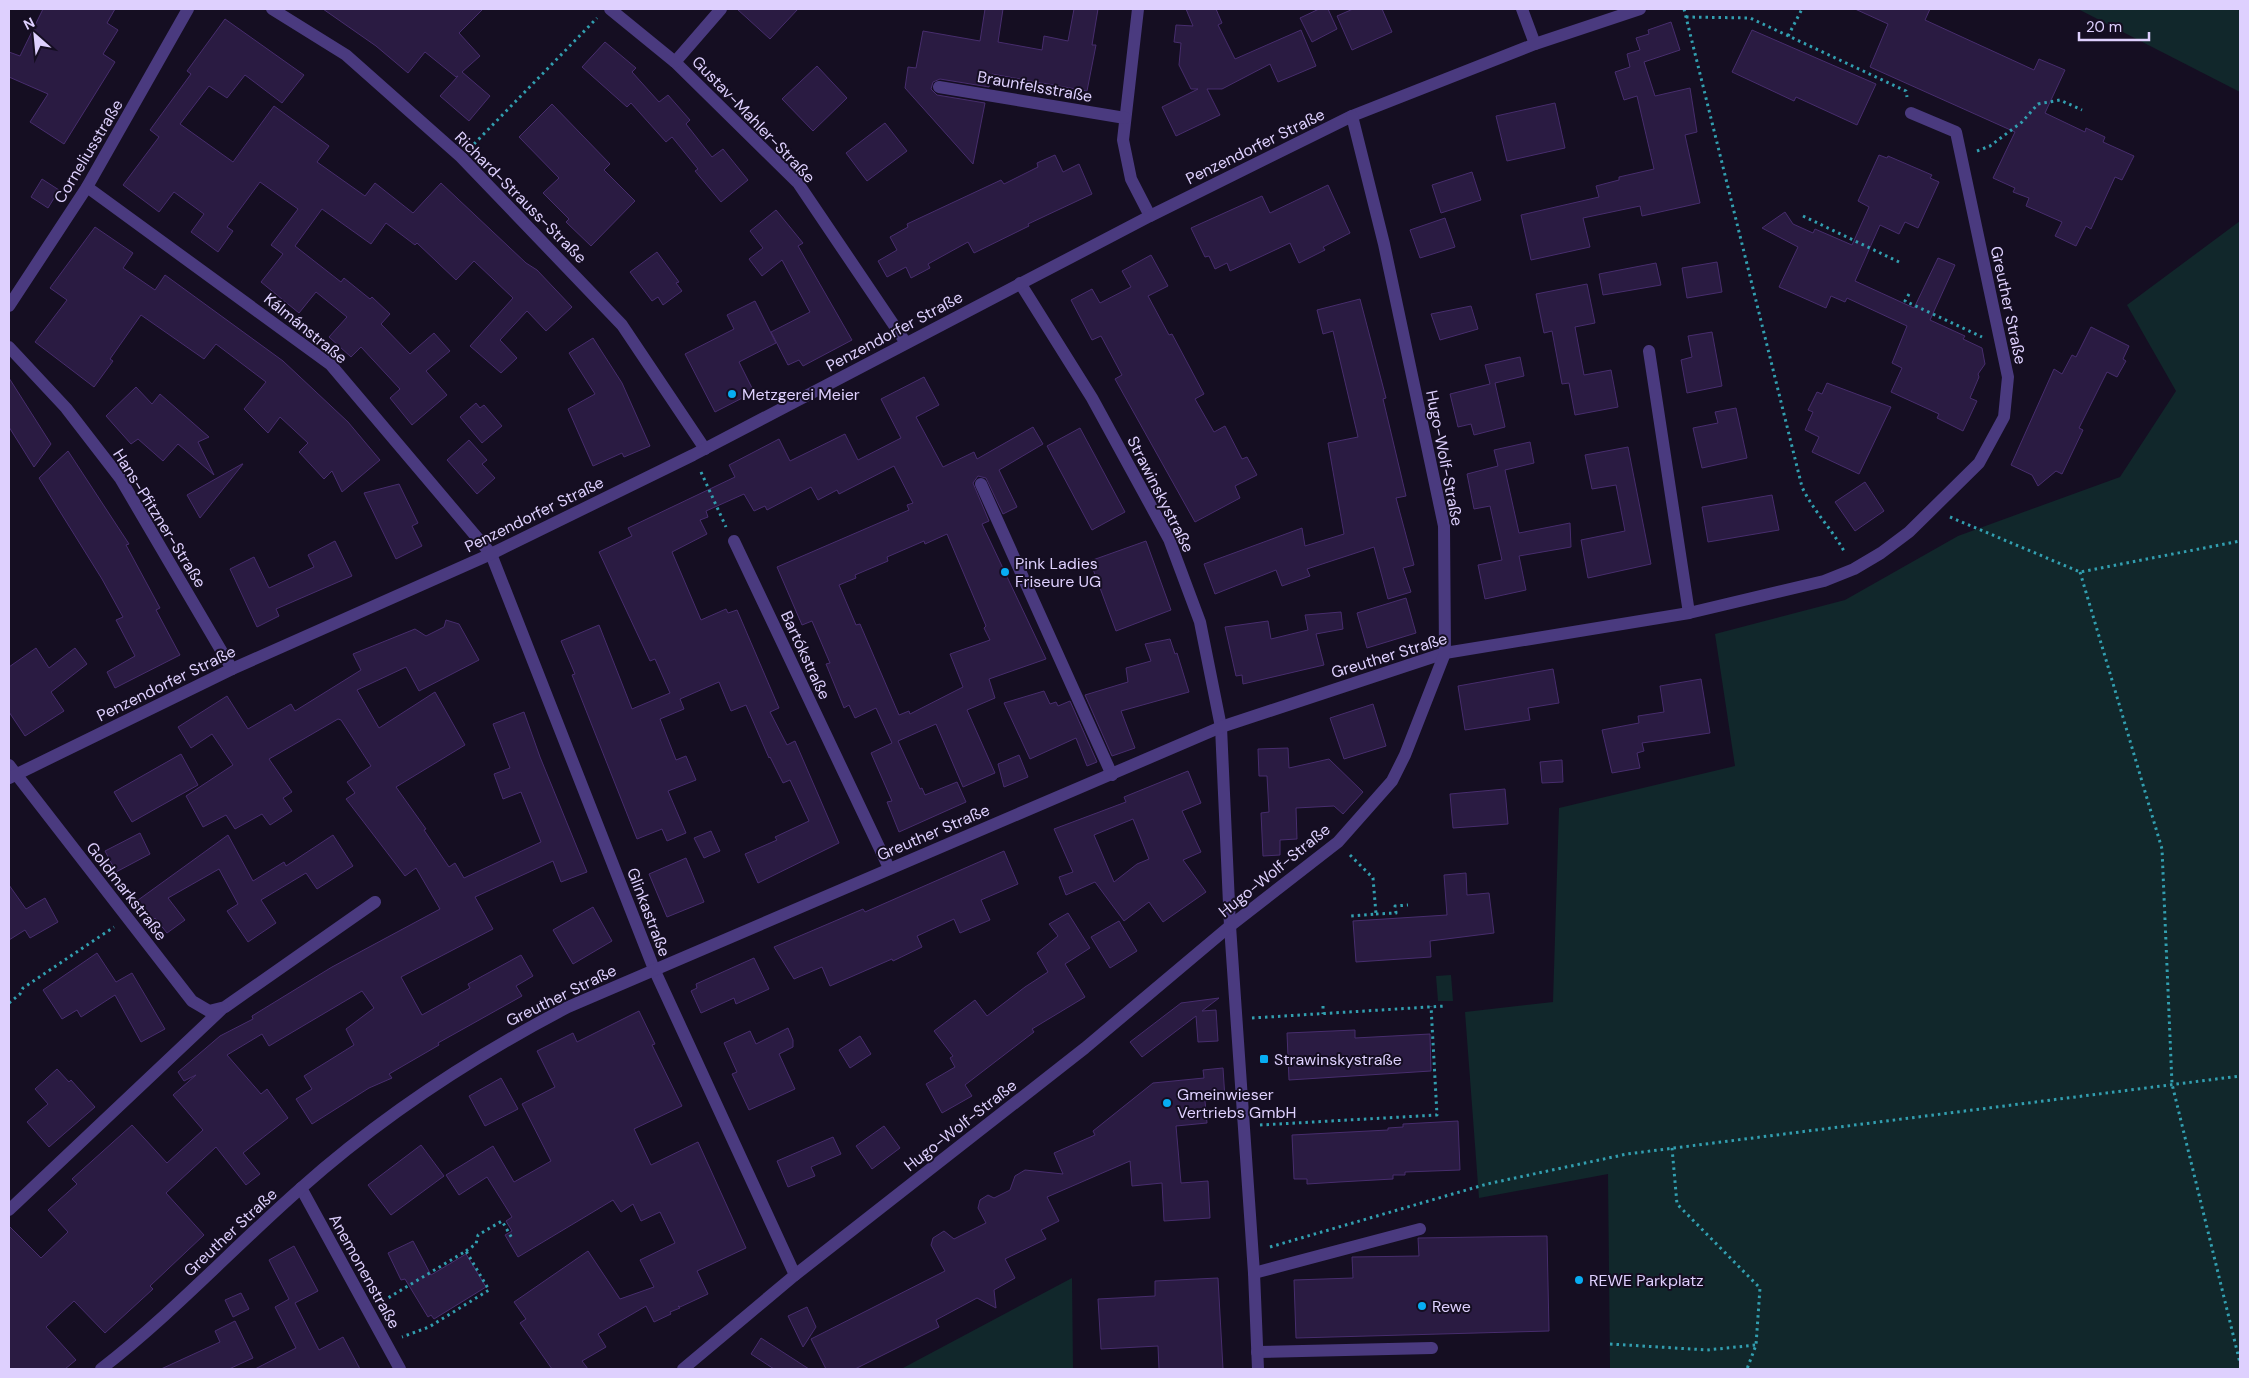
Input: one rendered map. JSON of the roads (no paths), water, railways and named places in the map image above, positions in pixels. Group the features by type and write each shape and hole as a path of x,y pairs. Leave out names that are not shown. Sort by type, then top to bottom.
{"street":[{"name":"Corneliusstraße","path":"9,306 87,187 188,9"},
{"name":"Richard-Strauss-Straße","path":"272,9 346,55 461,157 622,325 699,452"},
{"name":"Gustav-Mahler-Straße","path":"610,9 675,62 798,183 906,343"},
{"path":"675,62 721,9"},
{"path":"1138,9 1123,140 1131,179 1150,216"},
{"path":"1522,9 1535,44"},
{"name":"Penzendorfer Straße","path":"11,772 232,669 491,554 699,452 1150,216 1352,116 1535,44 1640,9"},
{"name":"Braunfelsstraße","path":"939,87 1125,118"},
{"name":"Greuther Straße","path":"101,1369 140,1339 301,1188 396,1112 501,1042 568,1007 654,968 1112,775 1221,727 1445,653 1689,613 1824,582 1854,569 1881,553 1933,510 1979,463 2004,417 2008,377 1956,132 1911,113"},
{"name":"Hugo-Wolf-Straße","path":"683,1369 795,1274 1085,1048 1230,926 1338,842 1392,781 1405,755 1445,653 1444,526 1384,244 1352,116"},
{"name":"Kálmánstraße","path":"87,187 331,365 491,554"},
{"name":"Strawinskystraße","path":"1020,283 1092,398 1170,539 1200,622 1221,727 1230,926 1253,1252 1258,1369"},
{"name":"Hans-Pfitzner-Straße","path":"9,347 66,408 120,478 232,669"},
{"path":"1649,351 1689,613"},
{"path":"981,484 1112,775"},
{"name":"Bartókstraße","path":"734,541 889,868"},
{"name":"Glinkastraße","path":"491,554 654,968 795,1274"},
{"name":"Goldmarkstraße","path":"11,772 192,1001 209,1010 225,1007"},
{"path":"9,1210 225,1007 375,902"},
{"name":"Anemonenstraße","path":"301,1188 400,1369"},
{"path":"1254,1273 1420,1229"},
{"path":"1257,1352 1432,1348"}],"place":[{"name":"Metzgerei Meier","path":"732,394"},
{"name":"Pink Ladies Friseure UG","path":"1005,572"},
{"name":"Strawinskystraße","path":"1264,1059"},
{"name":"Gmeinwieser Vertriebs GmbH","path":"1167,1103"},
{"name":"REWE Parkplatz","path":"1579,1280"},
{"name":"Rewe","path":"1422,1306"}]}
